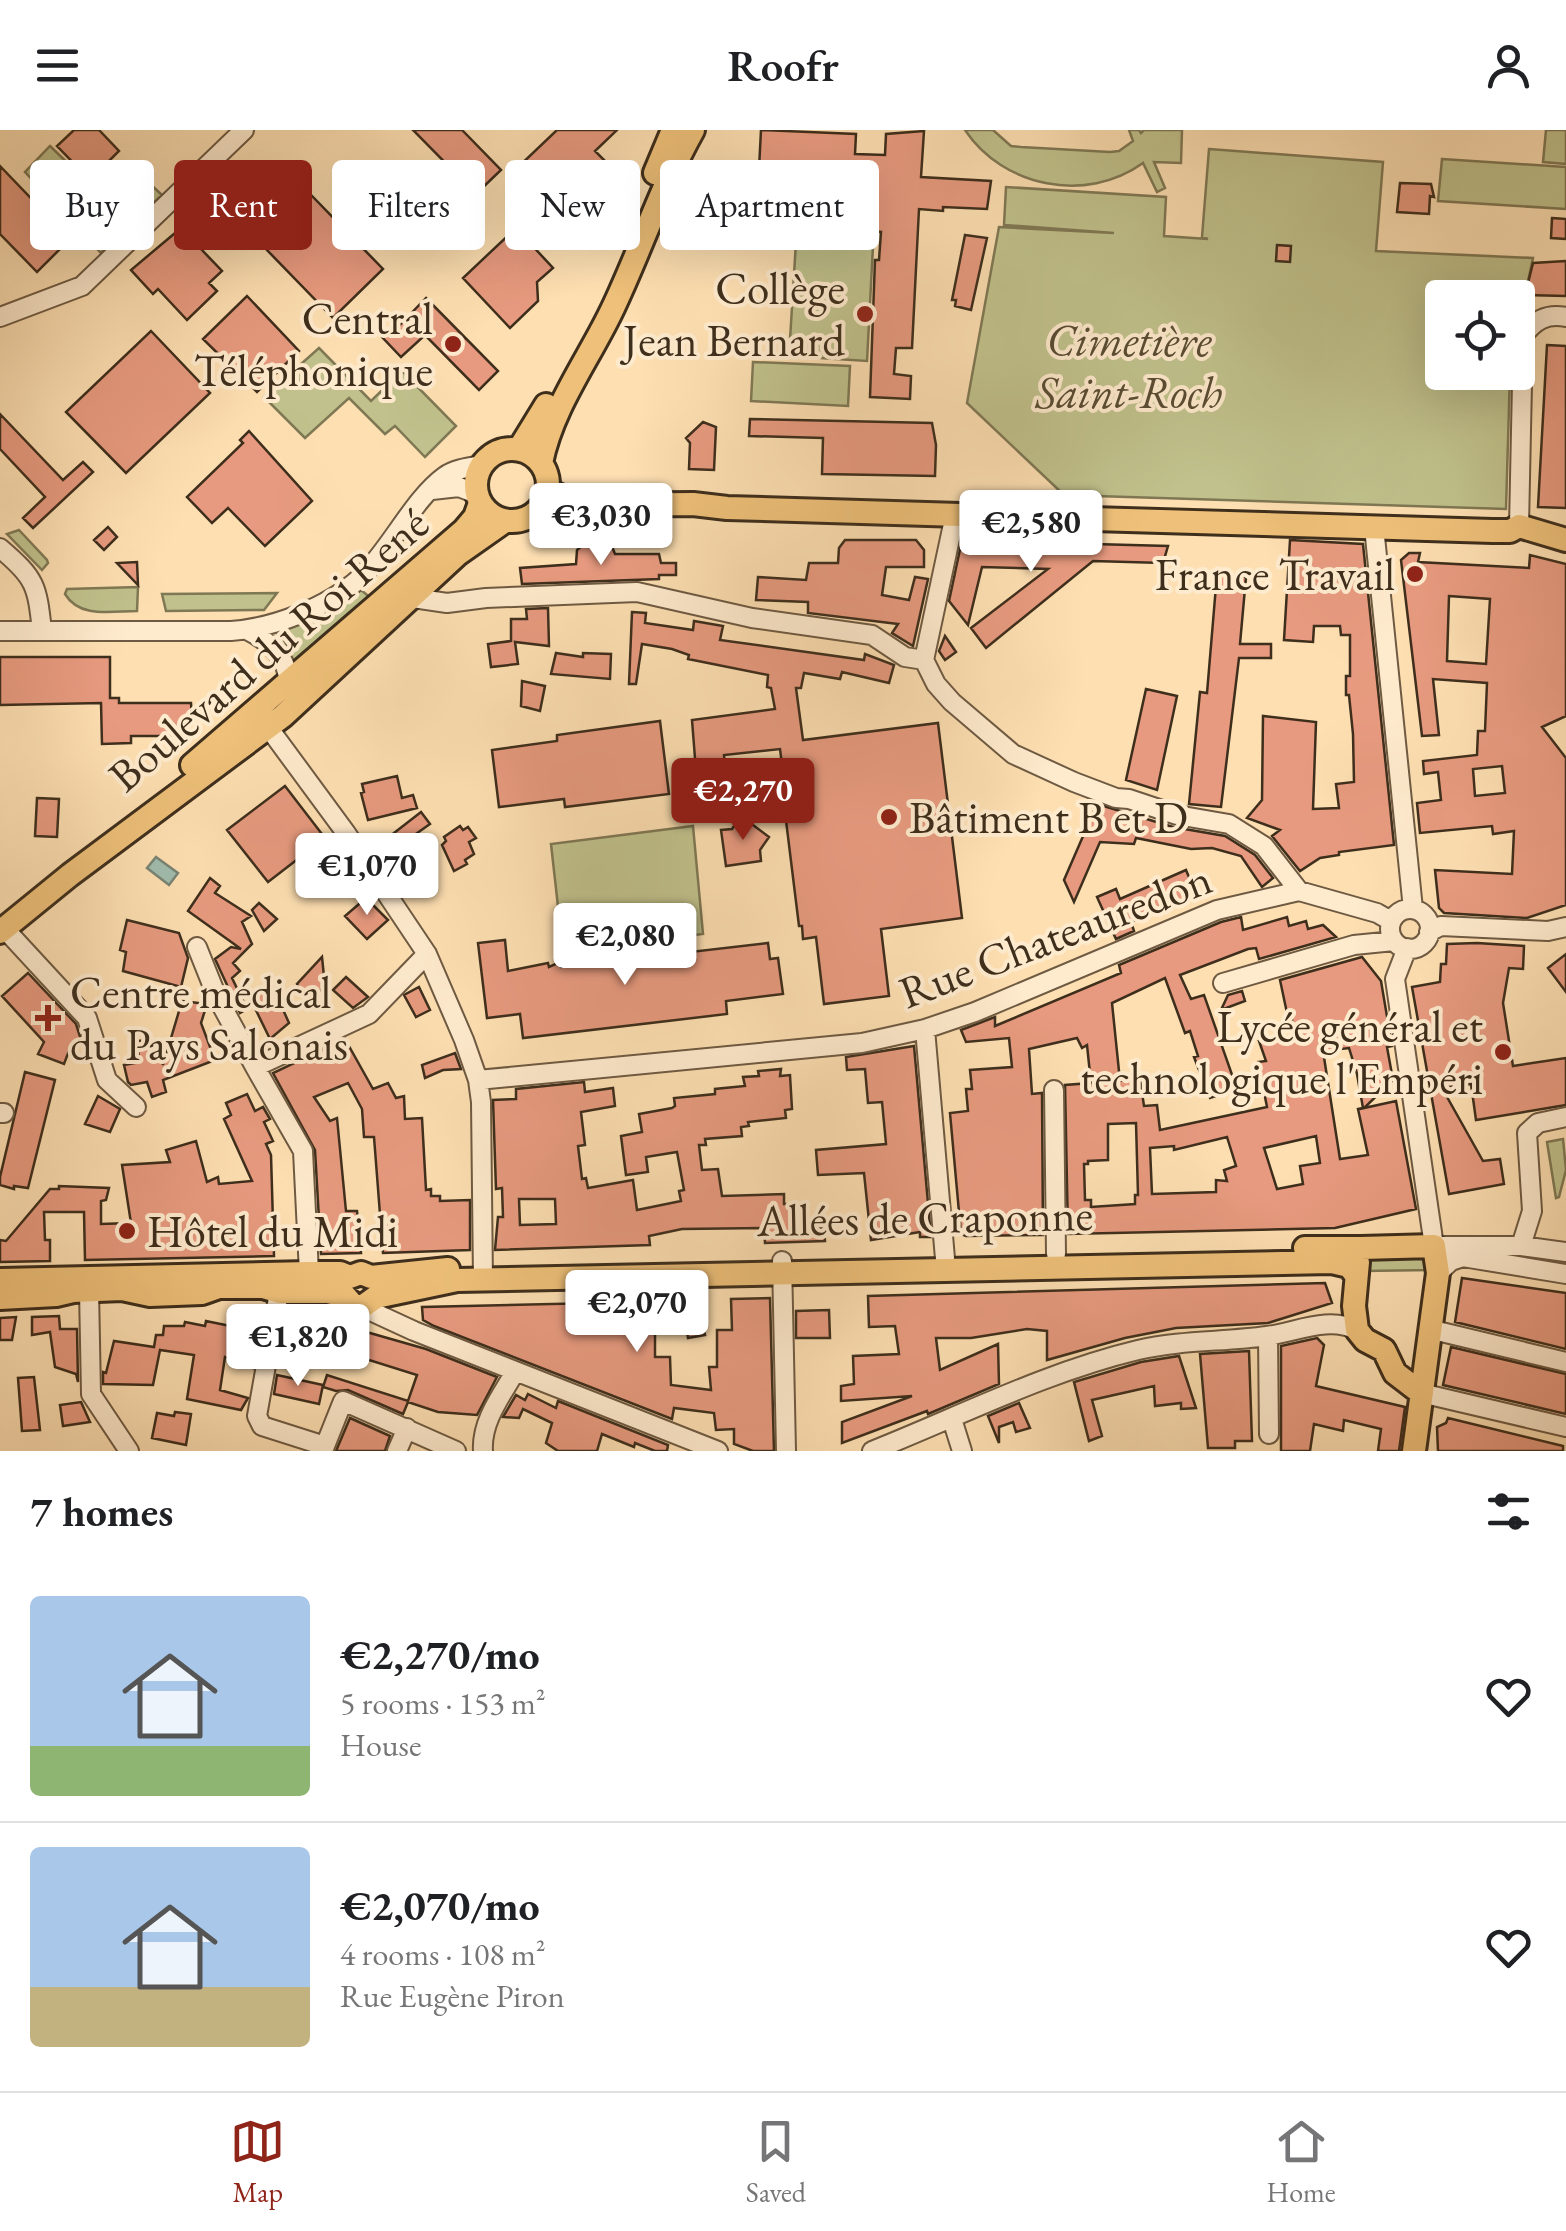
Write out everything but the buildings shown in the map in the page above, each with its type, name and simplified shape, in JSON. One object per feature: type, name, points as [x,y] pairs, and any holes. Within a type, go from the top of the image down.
[{"type":"main road","points":[[519,449],[585,337],[673,130]]},
{"type":"main road","points":[[541,463],[519,449],[496,452],[477,474],[478,498],[495,518],[505,522],[524,520],[544,499],[548,480],[541,463],[547,434],[615,304],[672,168],[693,130]]},
{"type":"main road","name":"Boulevard du Roi René","points":[[102,851],[162,790],[289,685],[464,530],[475,517],[478,498]]},
{"type":"main road","points":[[544,499],[585,518],[694,519],[727,508],[1493,532],[1519,526],[1566,540]]},
{"type":"main road","name":"Boulevard du Roi René","points":[[2,930],[268,727],[321,684],[458,554],[505,522]]},
{"type":"main road","points":[[1414,1451],[1438,1273],[1434,1246],[1361,1248],[1354,1306],[1358,1330],[1366,1340],[1384,1350],[1410,1349],[1419,1344],[1429,1329]]},
{"type":"main road","name":"Allées de Craponne","points":[[945,1264],[1056,1254],[1361,1248]]},
{"type":"main road","name":"Allées de Craponne","points":[[0,1280],[280,1283],[328,1292],[361,1291],[408,1270],[483,1274],[945,1264],[1332,1262],[1349,1266],[1355,1274]]},
{"type":"main road","name":"Allées de Craponne","points":[[0,1298],[122,1289],[150,1295],[202,1293],[220,1287],[263,1287],[309,1273],[340,1273],[361,1291]]},
{"type":"main road","points":[[1384,1350],[1395,1372],[1421,1393]]},
{"type":"street","points":[[0,316],[82,286],[244,130]]},
{"type":"street","points":[[1519,526],[1523,336],[1533,323],[1545,317],[1566,317]]},
{"type":"street","points":[[0,631],[247,630],[309,610],[358,580],[446,474],[482,465]]},
{"type":"street","points":[[432,490],[459,487],[478,498]]},
{"type":"street","points":[[954,515],[924,660],[936,684],[952,702],[1013,754],[1116,798],[1229,824],[1264,846],[1298,891],[1386,916],[1397,937]]},
{"type":"street","points":[[1374,527],[1413,909]]},
{"type":"street","points":[[0,548],[20,564],[38,587],[42,631]]},
{"type":"street","points":[[413,598],[447,603],[637,592],[752,618],[872,635],[904,657],[924,660]]},
{"type":"street","points":[[247,630],[267,640],[280,654],[289,685]]},
{"type":"street","points":[[268,727],[428,954],[478,1080],[483,1274]]},
{"type":"street","name":"Rue Chateauredon","points":[[478,1080],[862,1043],[926,1029],[1217,910],[1298,891]]},
{"type":"street","points":[[1430,932],[1424,914],[1413,909],[1400,911],[1395,979],[1434,1246],[1520,1246],[1566,1252]]},
{"type":"street","points":[[1223,982],[1354,945],[1397,937],[1419,946],[1441,926],[1548,931],[1566,928]]},
{"type":"street","points":[[2,930],[86,1018],[107,1080],[136,1107]]},
{"type":"street","points":[[197,947],[217,997],[304,1151],[309,1273]]},
{"type":"street","points":[[255,1067],[369,1014],[428,954]]},
{"type":"street","points":[[926,1029],[945,1264]]},
{"type":"street","points":[[1054,1090],[1056,1254]]},
{"type":"street","points":[[1520,1246],[1532,1211],[1528,1133],[1538,1123],[1561,1122]]},
{"type":"street","points":[[1438,1273],[1451,1261],[1464,1257],[1566,1274]]},
{"type":"street","points":[[783,1267],[786,1451]]},
{"type":"street","points":[[280,1283],[257,1416],[262,1426],[324,1448],[343,1401],[457,1450]]},
{"type":"street","points":[[89,1290],[91,1394],[129,1451]]},
{"type":"street","points":[[361,1291],[390,1322],[718,1451]]},
{"type":"street","points":[[872,1451],[1086,1364],[1186,1342],[1268,1336],[1321,1324],[1358,1330]]},
{"type":"street","points":[[1429,1329],[1566,1362]]},
{"type":"street","points":[[1268,1336],[1269,1434]]},
{"type":"street","points":[[482,1451],[482,1437],[492,1412],[515,1372]]},
{"type":"street","points":[[1421,1393],[1566,1428]]},
{"type":"street","points":[[952,1420],[962,1451]]},
{"type":"street","points":[[397,1451],[407,1428]]},
{"type":"green space","points":[[965,130],[993,130],[1011,146],[1110,152],[1133,141],[1129,130],[1182,130],[1181,163],[1154,162],[1165,188],[1157,192],[1143,163],[1121,176],[1096,183],[1047,183],[1001,165]]},
{"type":"green space","points":[[1546,130],[1566,130],[1566,164],[1543,162]]},
{"type":"green space","points":[[50,146],[64,160],[37,160]]},
{"type":"green space","name":"Cimetière Saint-Roch","points":[[1209,149],[1383,162],[1376,251],[1533,258],[1528,280],[1425,280],[1425,390],[1510,390],[1506,509],[1064,495],[967,403],[999,227],[1114,233],[1004,225],[1006,187],[1166,197],[1164,236],[1208,239],[1202,237]]},
{"type":"green space","points":[[1442,159],[1566,167],[1566,209],[1438,201]]},
{"type":"green space","points":[[796,250],[873,250],[867,361],[789,356]]},
{"type":"green space","points":[[319,348],[371,401],[402,371],[456,426],[425,457],[395,426],[385,434],[349,398],[305,438],[264,397]]},
{"type":"green space","points":[[753,362],[850,366],[848,406],[751,401]]},
{"type":"green space","points":[[19,530],[47,560],[42,570],[7,534]]},
{"type":"green space","points":[[138,587],[137,611],[88,610],[71,602],[65,594],[67,589]]},
{"type":"green space","points":[[361,590],[372,599],[294,668],[285,642],[276,632],[322,616]]},
{"type":"green space","points":[[277,593],[264,610],[166,611],[162,594]]},
{"type":"green space","points":[[693,826],[703,934],[563,951],[551,844]]},
{"type":"green space","points":[[1563,1139],[1566,1170],[1556,1198],[1547,1142]]},
{"type":"green space","points":[[1423,1255],[1431,1270],[1364,1271],[1370,1258]]},
{"type":"shaded area","points":[[156,857],[178,873],[169,885],[147,868]]},
{"type":"place","name":"Collège Jean Bernard","points":[[865,314]]},
{"type":"place","name":"Central Téléphonique","points":[[453,344]]},
{"type":"place","name":"France Travail","points":[[1415,574]]},
{"type":"place","name":"Bâtiment B et D","points":[[889,817]]},
{"type":"place","name":"Centre médical du Pays Salonais","points":[[48,1018]]},
{"type":"place","name":"Lycée général et technologique l'Empéri","points":[[1503,1052]]},
{"type":"place","name":"Hôtel du Midi","points":[[127,1231]]}]
